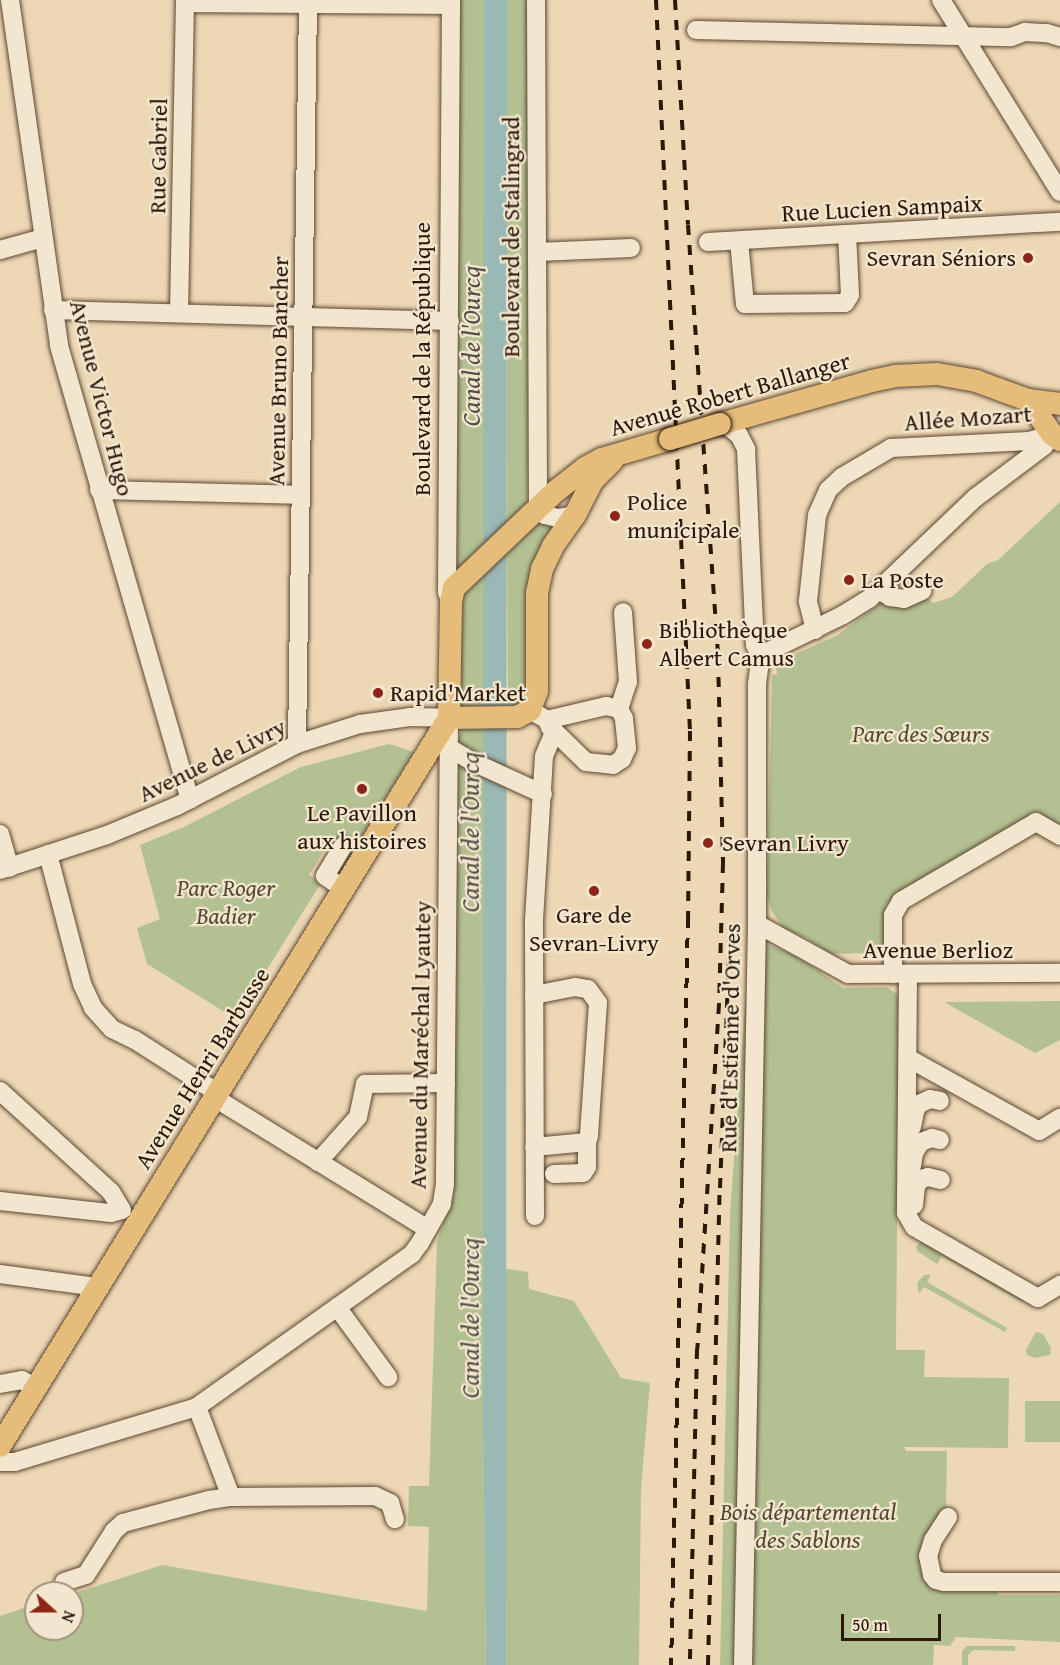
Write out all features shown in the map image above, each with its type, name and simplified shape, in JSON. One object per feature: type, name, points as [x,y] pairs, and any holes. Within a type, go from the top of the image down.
[{"type":"main road","name":"Avenue Robert Ballanger","points":[[451,602],[454,588],[556,491],[585,468],[619,455],[872,381],[912,374],[964,378],[1028,400],[1060,404]]},
{"type":"main road","points":[[1028,400],[1057,434]]},
{"type":"main road","points":[[460,718],[542,724],[537,691],[537,593],[542,569],[593,480],[619,455]]},
{"type":"main road","name":"Boulevard de la République","points":[[451,602],[460,718]]},
{"type":"main road","name":"Avenue Henri Barbusse","points":[[0,1446],[98,1287],[131,1214],[217,1096],[345,890],[460,718]]},
{"type":"street","name":"Avenue Victor Hugo","points":[[10,0],[59,346],[190,799]]},
{"type":"street","name":"Boulevard de Stalingrad","points":[[536,0],[538,508]]},
{"type":"street","points":[[941,0],[1060,192]]},
{"type":"street","points":[[185,1],[451,3]]},
{"type":"street","name":"Rue Gabriel","points":[[179,313],[185,1]]},
{"type":"street","name":"Avenue Bruno Bancher","points":[[297,744],[308,2]]},
{"type":"street","name":"Boulevard de la République","points":[[451,3],[447,592],[451,602]]},
{"type":"street","points":[[696,30],[1011,37],[1026,32],[1047,33],[1060,37]]},
{"type":"street","name":"Rue Lucien Sampaix","points":[[708,242],[1060,222]]},
{"type":"street","points":[[740,241],[745,304],[749,306],[845,303],[849,301],[850,295],[847,234]]},
{"type":"street","points":[[0,250],[43,238]]},
{"type":"street","points":[[538,252],[631,248]]},
{"type":"street","points":[[53,310],[303,319],[450,321]]},
{"type":"street","name":"Rue d'Estienne d'Orves","points":[[722,423],[739,435],[746,449],[755,645],[761,654],[757,685],[756,924],[743,1665]]},
{"type":"street","points":[[761,654],[843,615],[879,590],[975,498],[1057,434]]},
{"type":"street","name":"Allée Mozart","points":[[814,630],[808,601],[817,515],[823,499],[834,484],[876,455],[891,448],[1029,441],[1057,434]]},
{"type":"street","points":[[1008,441],[1015,448],[1020,465]]},
{"type":"street","points":[[538,508],[544,514],[569,521],[569,501],[539,475]]},
{"type":"street","points":[[99,490],[300,495]]},
{"type":"street","points":[[879,590],[898,599],[911,598],[922,591]]},
{"type":"street","points":[[618,709],[628,682],[623,612]]},
{"type":"street","points":[[606,706],[618,709],[624,718],[627,748],[622,759],[613,765],[586,762],[542,724],[606,706]]},
{"type":"street","name":"Avenue de Livry","points":[[5,869],[107,835],[190,799],[297,744],[360,724],[410,717],[460,718]]},
{"type":"street","name":"Avenue du Maréchal Lyautey","points":[[0,1462],[15,1462],[197,1407],[412,1254],[428,1230],[442,1204],[445,1184],[448,747],[460,718]]},
{"type":"street","points":[[535,1216],[534,920],[543,788],[542,724]]},
{"type":"street","points":[[448,747],[473,762],[543,788]]},
{"type":"street","points":[[1060,836],[1036,822],[901,901],[893,915],[908,1058],[906,1213],[914,1227],[1038,1298],[1060,1285]]},
{"type":"street","points":[[0,834],[5,869]]},
{"type":"street","points":[[343,846],[325,876],[345,890]]},
{"type":"street","points":[[48,854],[82,984],[93,1008],[112,1029],[135,1040],[318,1162],[428,1230]]},
{"type":"street","name":"Avenue Berlioz","points":[[756,924],[848,974],[1060,973]]},
{"type":"street","points":[[534,995],[575,987],[588,989],[597,1003],[587,1167],[583,1173],[554,1174]]},
{"type":"street","points":[[908,1058],[1039,1131],[1060,1118]]},
{"type":"street","points":[[318,1162],[357,1117],[365,1084],[446,1083]]},
{"type":"street","points":[[0,1091],[111,1192],[131,1214]]},
{"type":"street","points":[[907,1139],[919,1104],[930,1099],[940,1101]]},
{"type":"street","points":[[906,1178],[914,1153],[921,1142],[932,1138],[940,1140]]},
{"type":"street","points":[[534,1147],[587,1142]]},
{"type":"street","points":[[914,1227],[916,1186],[921,1179],[928,1177],[941,1180]]},
{"type":"street","points":[[0,1201],[131,1214]]},
{"type":"street","points":[[0,1274],[98,1287]]},
{"type":"street","points":[[337,1307],[388,1377]]},
{"type":"street","points":[[0,1384],[21,1380],[36,1388]]},
{"type":"street","points":[[197,1407],[231,1497]]},
{"type":"street","points":[[67,1581],[86,1575],[114,1531],[123,1523],[231,1497],[375,1496],[390,1503],[395,1519]]},
{"type":"street","points":[[948,1517],[933,1540],[928,1556],[932,1575],[936,1580],[944,1582],[1060,1582]]},
{"type":"green space","points":[[457,0],[484,0],[484,547],[456,569]]},
{"type":"green space","points":[[507,0],[527,0],[529,414],[527,508],[507,526]]},
{"type":"green space","name":"Parc des Sœurs","points":[[1060,502],[1060,825],[1040,814],[886,904],[887,947],[881,953],[829,954],[807,938],[784,929],[771,910],[767,896],[772,675],[777,674],[775,663],[838,635],[886,599],[926,596],[933,603],[952,597],[987,564],[998,560]]},
{"type":"green space","points":[[537,522],[551,525],[551,533],[525,692],[520,704],[508,709],[507,549]]},
{"type":"green space","points":[[484,570],[484,710],[465,709],[458,706],[460,592]]},
{"type":"green space","points":[[462,728],[484,728],[483,1428],[486,1665],[0,1665],[0,1616],[24,1608],[24,1641],[84,1641],[84,1590],[162,1565],[427,1611],[429,1527],[408,1526],[409,1486],[429,1486],[437,1242],[450,1202],[456,748]]},
{"type":"green space","name":"Parc Roger Badier","points":[[389,744],[414,752],[354,849],[333,836],[309,875],[321,883],[236,1019],[147,964],[137,928],[160,919],[140,845],[184,827],[301,767]]},
{"type":"green space","name":"Bois départemental des Sablons","points":[[750,938],[797,956],[843,988],[887,987],[899,996],[896,1350],[925,1350],[924,1377],[1009,1378],[1008,1448],[904,1447],[906,1451],[947,1451],[946,1512],[924,1577],[998,1586],[998,1595],[1060,1595],[1060,1642],[956,1637],[950,1646],[934,1645],[933,1665],[720,1665],[730,1214]]},
{"type":"green space","points":[[1060,1001],[1060,1040],[1035,1053],[944,1002]]},
{"type":"green space","points":[[922,1241],[1025,1298],[1022,1302],[942,1256],[937,1264],[917,1251],[916,1246]]},
{"type":"green space","points":[[506,1269],[528,1272],[529,1289],[574,1301],[621,1378],[650,1383],[641,1489],[639,1665],[506,1665]]},
{"type":"green space","points":[[924,1275],[931,1275],[927,1282],[1007,1328],[1005,1332],[924,1287],[919,1294],[917,1283]]},
{"type":"green space","points":[[1036,1332],[1043,1334],[1051,1348],[1050,1355],[1035,1358],[1027,1355],[1026,1350]]},
{"type":"green space","points":[[1025,1401],[1060,1401],[1060,1442],[1025,1442]]},
{"type":"green space","points":[[967,1646],[1015,1646],[1015,1651],[973,1650],[968,1655],[968,1665],[962,1665],[962,1651]]},
{"type":"water","name":"Canal de l'Ourcq","points":[[484,0],[507,0],[506,1665],[486,1665],[483,1428]]},
{"type":"railway","points":[[656,0],[690,731],[688,918],[671,1665]]},
{"type":"railway","points":[[675,0],[718,657],[723,863],[719,1004],[697,1349],[690,1665]]},
{"type":"railway","points":[[708,1665],[720,1188],[730,930]]},
{"type":"place","name":"Sevran Séniors","points":[[1028,258]]},
{"type":"place","name":"Police municipale","points":[[615,516]]},
{"type":"place","name":"La Poste","points":[[849,580]]},
{"type":"place","name":"Bibliothèque Albert Camus","points":[[647,644]]},
{"type":"place","name":"Rapid'Market","points":[[378,693]]},
{"type":"place","name":"Le Pavillon aux histoires","points":[[362,789]]},
{"type":"place","name":"Sevran Livry","points":[[708,843]]},
{"type":"place","name":"Gare de Sevran-Livry","points":[[594,891]]}]
